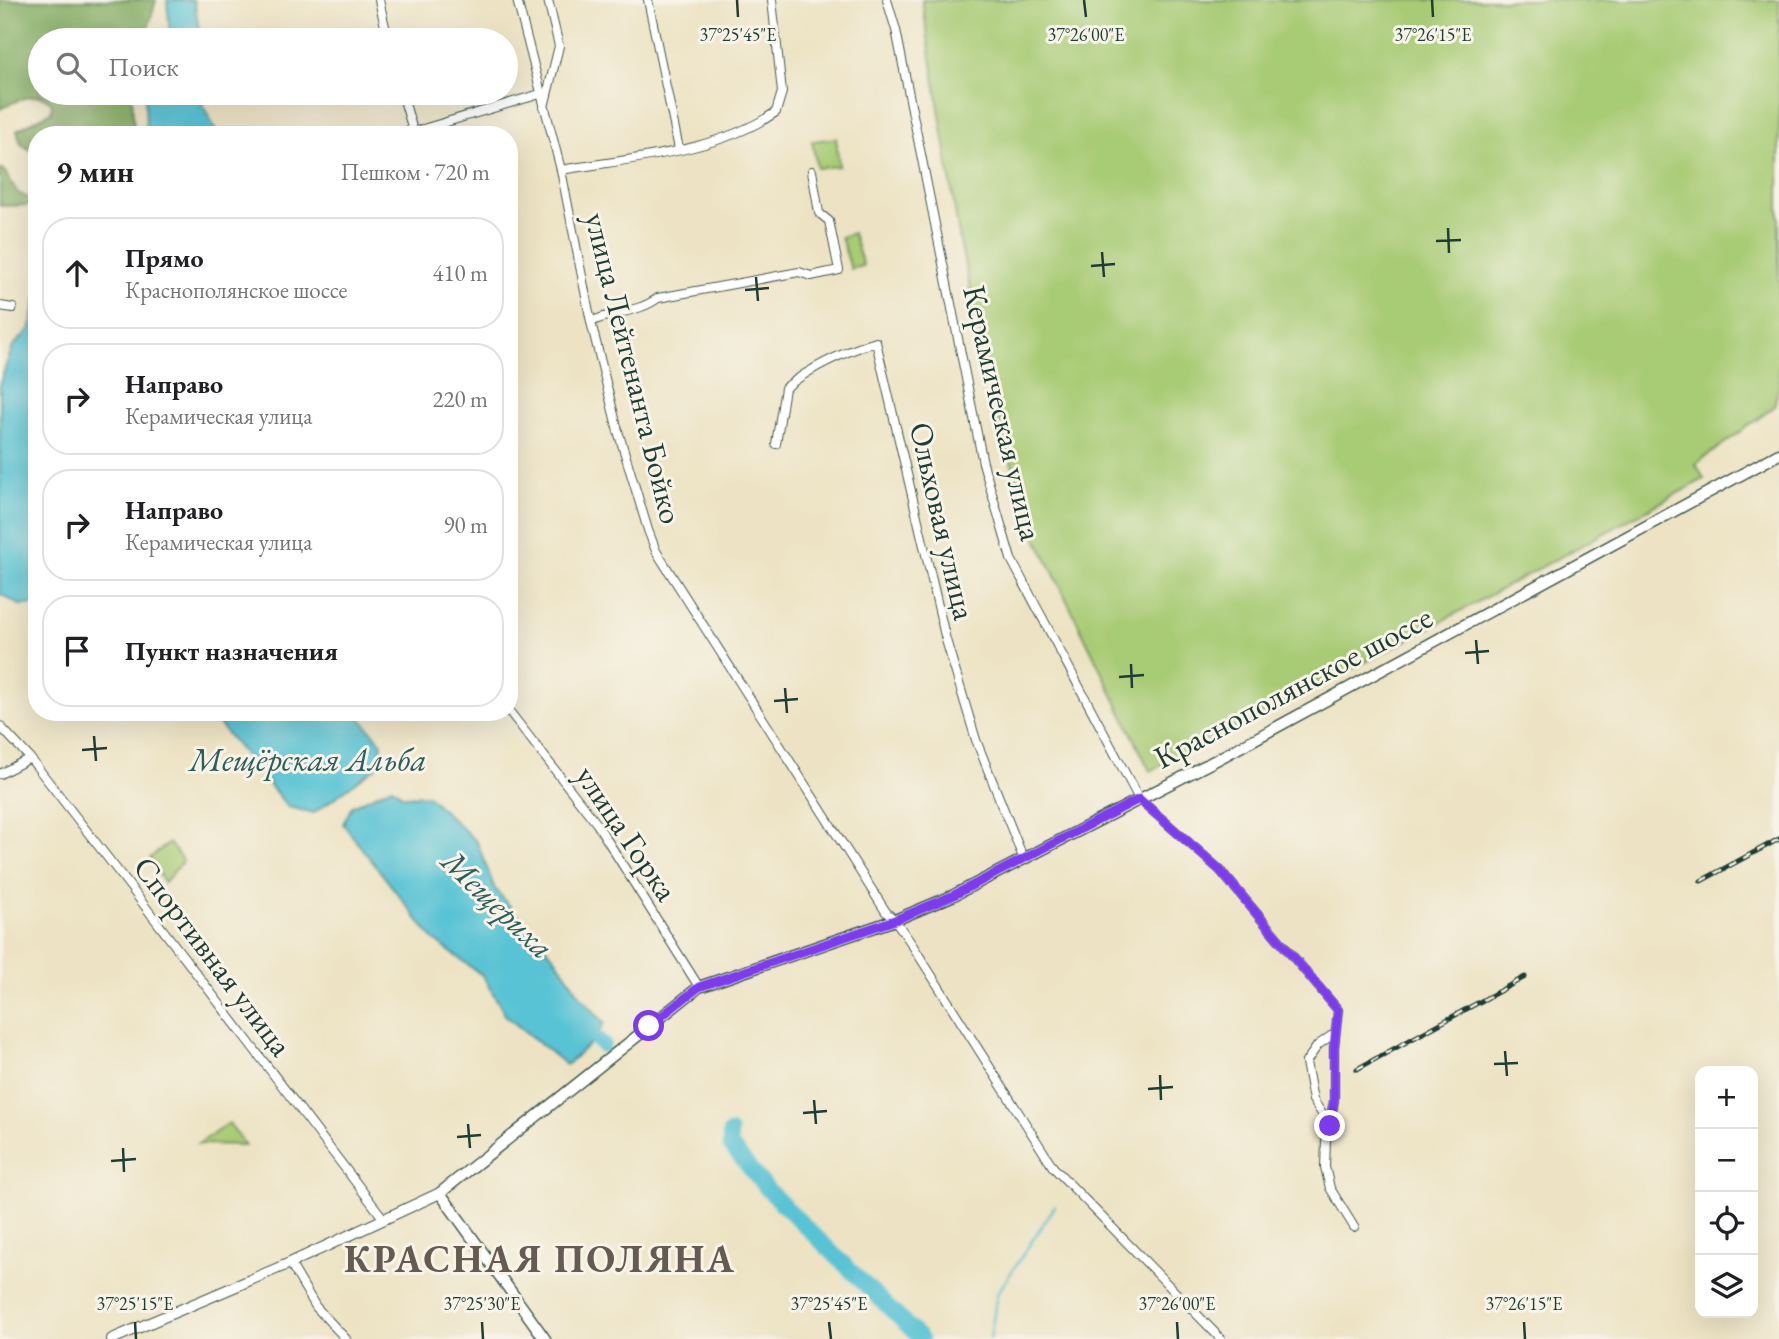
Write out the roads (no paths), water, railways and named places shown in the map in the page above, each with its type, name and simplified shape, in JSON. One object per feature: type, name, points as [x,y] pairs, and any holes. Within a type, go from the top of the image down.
[{"type":"main road","name":"Краснополянское шоссе","points":[[440,1193],[699,987],[895,920],[952,896],[1139,799],[1779,454]]},
{"type":"main road","points":[[440,1193],[545,1339]]},
{"type":"street","points":[[379,0],[385,28]]},
{"type":"street","name":"улица Лейтенанта Бойко","points":[[517,0],[561,170],[591,322],[618,431],[656,551],[886,912],[895,920],[1053,1167],[1221,1339]]},
{"type":"street","points":[[544,107],[559,46],[548,0]]},
{"type":"street","points":[[648,0],[679,149]]},
{"type":"street","name":"Керамическая улица","points":[[887,0],[896,30],[983,463],[1011,559],[1139,799],[1220,870],[1335,1004],[1340,1015],[1335,1033],[1334,1101],[1325,1150],[1328,1182],[1354,1227]]},
{"type":"street","points":[[561,170],[679,149],[761,122],[776,112],[782,92],[776,1]]},
{"type":"street","points":[[518,101],[540,94]]},
{"type":"street","points":[[405,105],[411,126]]},
{"type":"street","points":[[436,126],[504,105]]},
{"type":"street","points":[[591,322],[604,316],[645,308],[658,298],[799,272],[811,276],[839,270],[828,221],[819,213],[812,171]]},
{"type":"street","points":[[0,306],[13,308]]},
{"type":"street","name":"Ольховая улица","points":[[776,444],[785,388],[816,367],[876,342],[946,639],[976,740],[1024,860]]},
{"type":"street","name":"улица Горка","points":[[517,721],[597,824],[699,987]]},
{"type":"street","name":"Спортивная улица","points":[[0,726],[30,758],[383,1218]]},
{"type":"street","points":[[0,774],[30,758]]},
{"type":"street","points":[[1330,1126],[1313,1100],[1306,1062],[1318,1045],[1335,1033]]},
{"type":"street","points":[[112,1339],[290,1263],[440,1193]]},
{"type":"street","points":[[290,1263],[316,1307],[346,1339]]},
{"type":"water","points":[[167,0],[194,0],[199,28],[169,28]]},
{"type":"water","points":[[145,105],[203,105],[214,126],[146,126]]},
{"type":"water","points":[[28,331],[28,605],[20,605],[0,594],[0,383],[13,346]]},
{"type":"water","name":"Мещёрская Альба","points":[[216,721],[363,721],[382,743],[379,765],[314,813],[288,807]]},
{"type":"water","points":[[392,787],[403,796],[427,795],[477,842],[495,889],[556,959],[582,998],[604,1023],[595,1039],[566,1065],[506,1016],[483,976],[433,939],[343,824],[352,806]]},
{"type":"waterway","name":"Мещериха","points":[[582,1025],[603,1045]]},
{"type":"waterway","name":"Мещериха","points":[[730,1133],[730,1145],[769,1191],[921,1339]]},
{"type":"waterway","points":[[990,1339],[997,1294],[1055,1206]]},
{"type":"railway","points":[[1701,881],[1779,839]]},
{"type":"railway","points":[[1357,1069],[1525,977]]},
{"type":"district","name":"КРАСНАЯ ПОЛЯНА","points":[[540,1258]]}]
